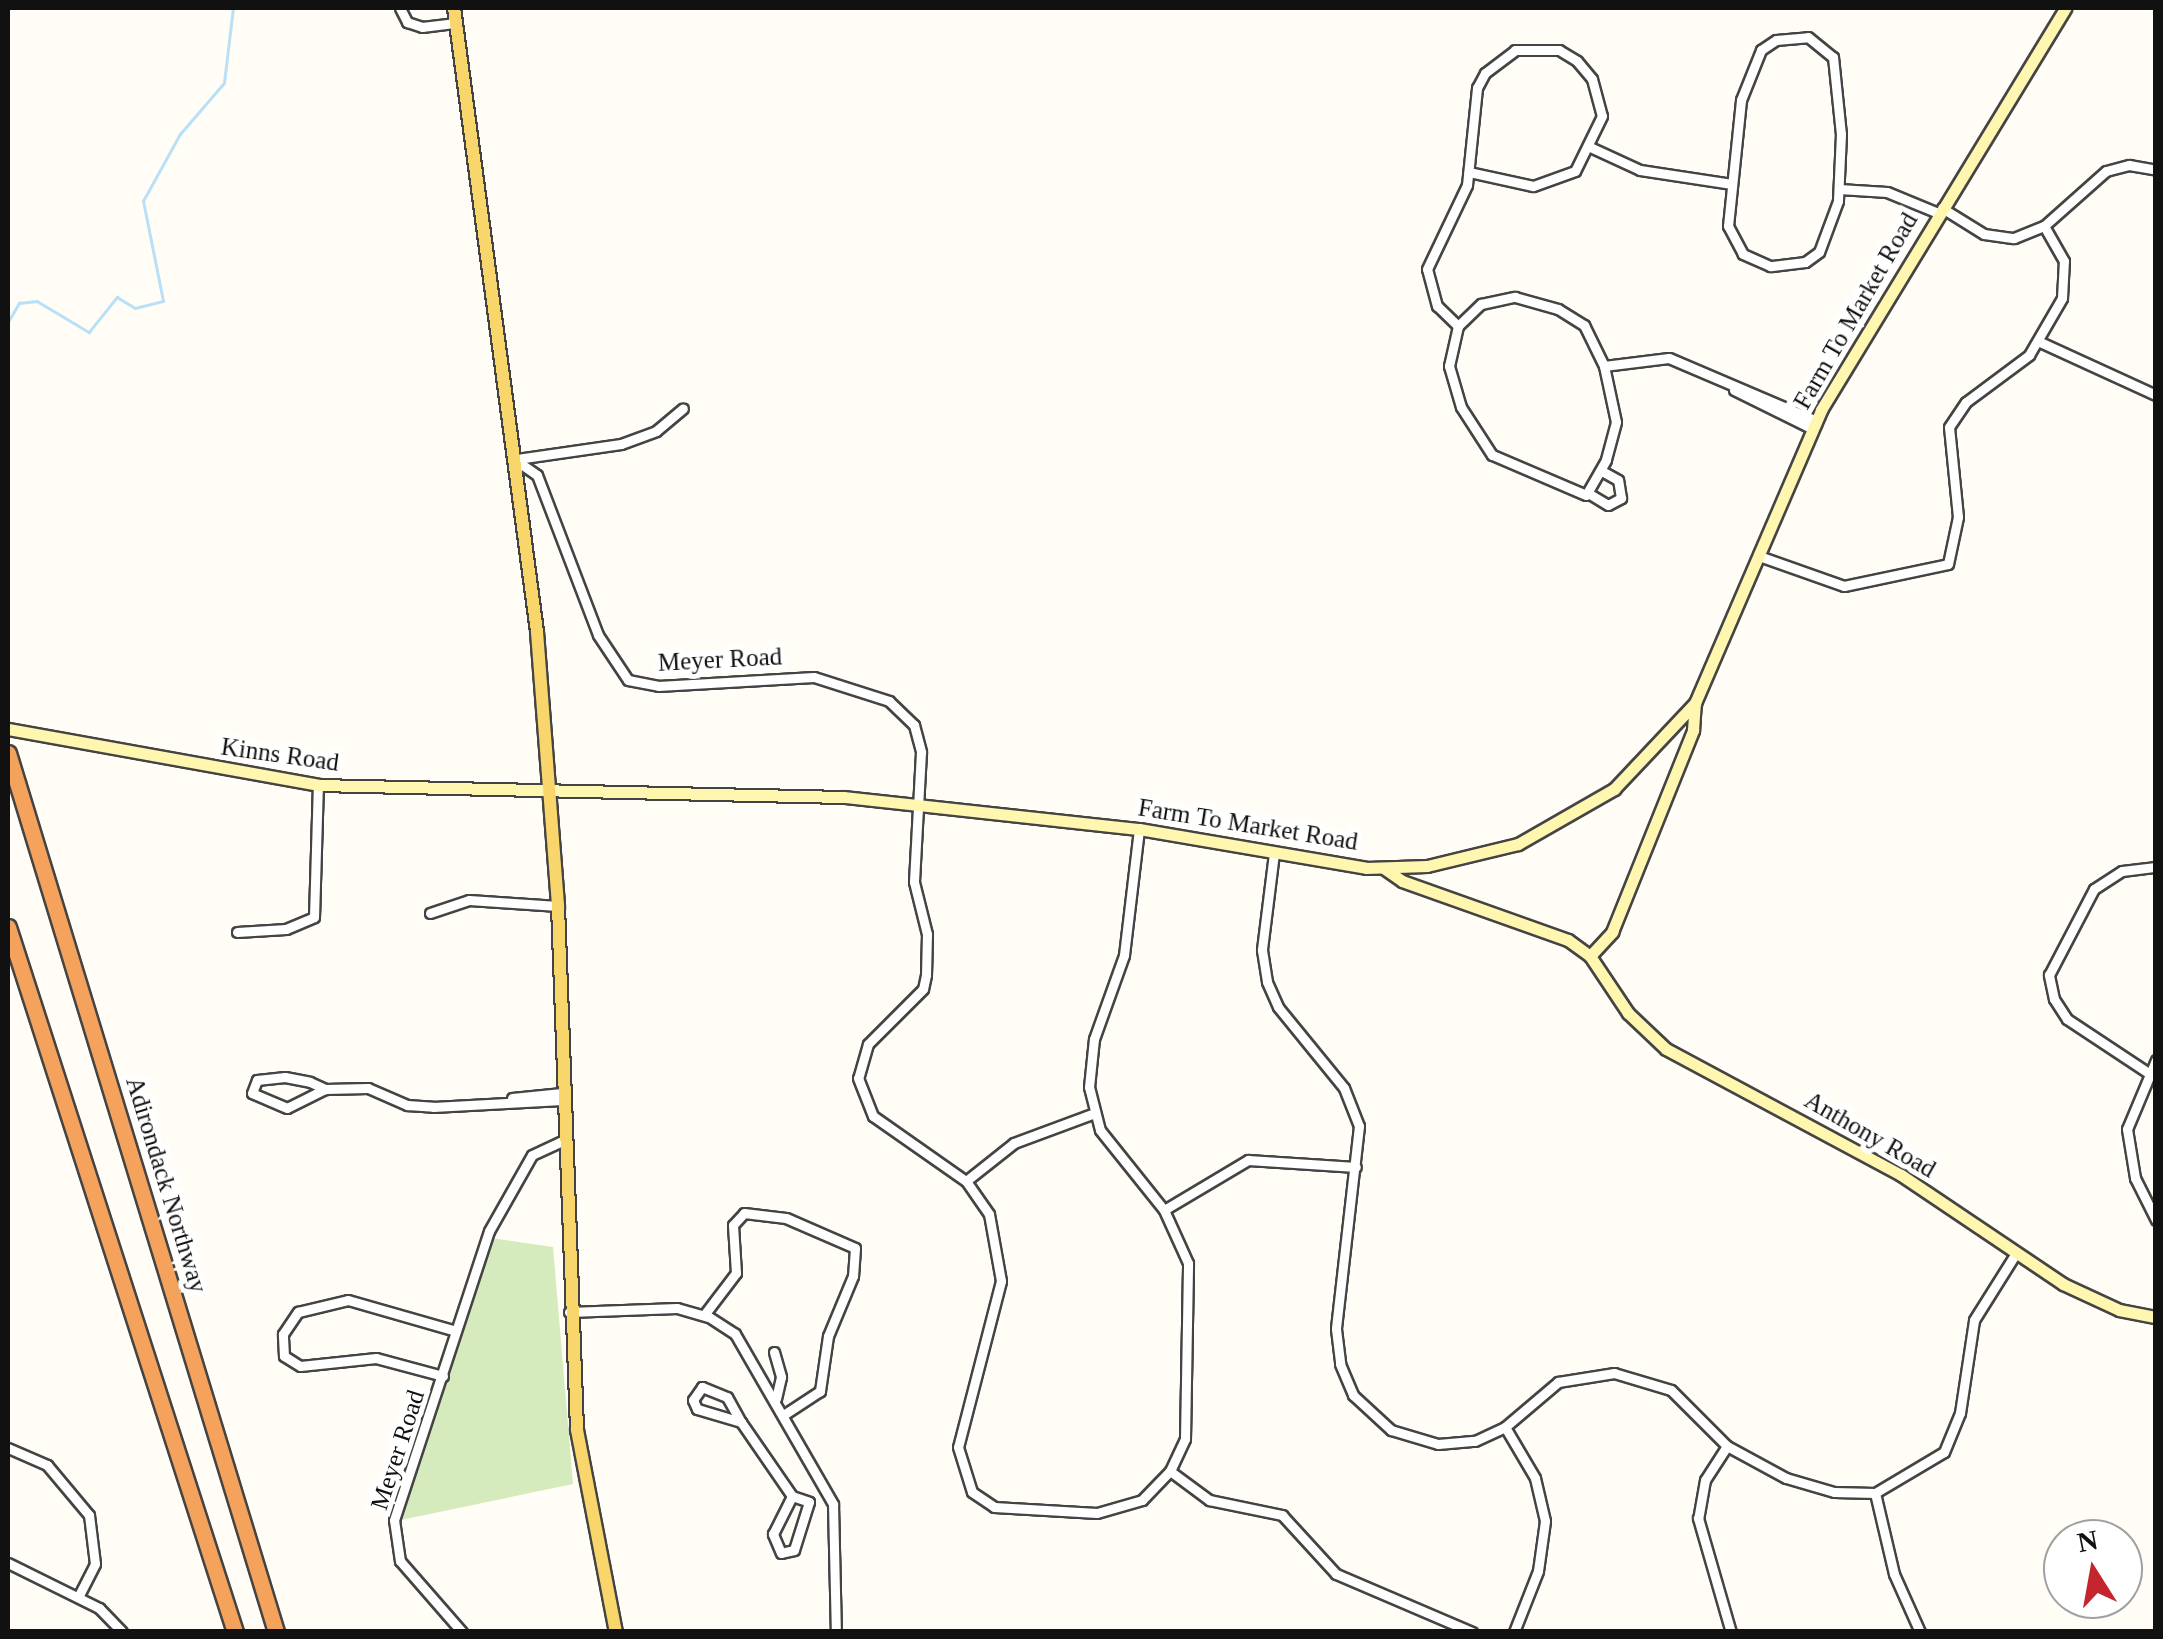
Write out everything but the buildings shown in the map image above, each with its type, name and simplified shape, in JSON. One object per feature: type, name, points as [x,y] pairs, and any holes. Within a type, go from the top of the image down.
[{"type":"highway","name":"Adirondack Northway","points":[[8,753],[276,1632]]},
{"type":"highway","points":[[8,927],[235,1632]]},
{"type":"main road","points":[[454,8],[514,459],[550,794],[558,906],[569,1312],[578,1430],[616,1632]]},
{"type":"street","points":[[400,8],[407,22],[422,27],[456,23]]},
{"type":"street","name":"Farm To Market Road","points":[[550,794],[765,793],[920,804],[1139,829],[1385,869],[1488,853],[1564,822],[1634,772],[1695,703],[1815,425],[1940,210],[2065,8]]},
{"type":"street","points":[[1808,37],[1833,57],[1838,190],[1828,240],[1805,262],[1770,266],[1734,242],[1732,184],[1741,100],[1757,59],[1776,40],[1808,37]]},
{"type":"street","points":[[1458,326],[1432,298],[1427,269],[1469,172],[1477,88],[1485,73],[1515,50],[1558,50],[1592,79],[1602,116],[1590,147],[1575,170],[1546,185],[1469,172]]},
{"type":"street","points":[[1590,147],[1640,170],[1732,184]]},
{"type":"street","points":[[1838,190],[1887,192],[1940,210],[1994,236],[2025,236],[2044,226],[2106,171],[2129,165],[2156,170]]},
{"type":"street","points":[[1759,556],[1844,586],[1947,566],[1958,517],[1949,428],[1966,402],[2040,342],[2058,312],[2066,277],[2044,226]]},
{"type":"street","points":[[1588,494],[1602,471],[1616,422],[1604,366],[1584,325],[1528,299],[1482,304],[1458,326],[1449,366],[1475,436],[1502,462],[1608,505],[1621,498],[1622,484],[1602,471]]},
{"type":"street","points":[[2040,342],[2156,395]]},
{"type":"street","points":[[1604,366],[1669,358],[1815,425]]},
{"type":"street","points":[[514,459],[621,444],[656,431],[683,408]]},
{"type":"street","name":"Meyer Road","points":[[514,459],[537,475],[598,635],[624,677],[658,686],[814,677],[862,688],[898,707],[914,725],[921,752],[920,804]]},
{"type":"street","points":[[1590,956],[1612,932],[1693,730],[1695,703]]},
{"type":"street","name":"Kinns Road","points":[[8,729],[318,785],[550,794]]},
{"type":"street","points":[[237,932],[286,928],[314,917],[318,785]]},
{"type":"street","points":[[920,804],[914,882],[927,934],[926,976],[923,988],[868,1044],[858,1078],[864,1103],[881,1124],[966,1180],[989,1214],[1001,1280],[958,1446],[972,1492],[1009,1510],[1097,1512],[1142,1500],[1170,1470],[1188,1423],[1192,1294],[1188,1263],[1164,1210],[1092,1114],[1088,1069],[1124,956],[1139,829]]},
{"type":"street","points":[[1274,853],[1262,950],[1266,982],[1278,1007],[1352,1100],[1359,1126],[1336,1329],[1340,1364],[1354,1395],[1376,1420],[1415,1440],[1458,1444],[1505,1428],[1558,1382],[1614,1373],[1671,1390],[1727,1446],[1805,1485],[1875,1493],[1944,1452],[1960,1413],[1974,1320],[2016,1253]]},
{"type":"street","points":[[2147,1072],[2067,1019],[2054,999],[2049,975],[2094,889],[2122,871],[2156,867]]},
{"type":"street","name":"Anthony Road","points":[[1385,869],[1402,881],[1568,940],[1590,956],[1628,1013],[1666,1049],[1901,1176],[2089,1298],[2156,1317]]},
{"type":"street","points":[[430,913],[474,900],[558,906]]},
{"type":"street","points":[[2156,1060],[2129,1114],[2127,1151],[2156,1220]]},
{"type":"street","points":[[324,1090],[287,1108],[256,1098],[250,1088],[260,1079],[285,1077],[324,1090],[368,1088],[407,1105],[436,1107],[562,1096]]},
{"type":"street","points":[[966,1180],[1014,1142],[1092,1114]]},
{"type":"street","name":"Meyer Road","points":[[462,1632],[405,1569],[393,1537],[488,1231],[532,1155],[562,1142]]},
{"type":"street","points":[[1164,1210],[1248,1160],[1356,1167]]},
{"type":"street","points":[[704,1315],[736,1272],[733,1225],[744,1214],[786,1218],[857,1250],[839,1319],[828,1336],[820,1391],[785,1414]]},
{"type":"street","name":"Meyer Road","points":[[443,1376],[376,1358],[300,1366],[284,1356],[283,1334],[298,1312],[348,1300],[456,1330]]},
{"type":"street","points":[[569,1312],[677,1308],[704,1315],[735,1334],[785,1414],[836,1514],[836,1632]]},
{"type":"street","points":[[774,1352],[781,1377],[776,1398]]},
{"type":"street","points":[[741,1422],[698,1408],[697,1390],[718,1390],[741,1422],[792,1496],[808,1502],[794,1550],[781,1553],[773,1534],[792,1496]]},
{"type":"street","points":[[1505,1428],[1536,1478],[1545,1521],[1542,1556],[1514,1632]]},
{"type":"street","points":[[1727,1446],[1705,1480],[1698,1518],[1731,1632]]},
{"type":"street","points":[[8,1448],[47,1465],[88,1515],[95,1564],[79,1596]]},
{"type":"street","points":[[1170,1470],[1209,1500],[1282,1516],[1336,1574],[1472,1632]]},
{"type":"street","points":[[1875,1493],[1894,1574],[1920,1632]]},
{"type":"street","points":[[8,1563],[79,1596],[122,1632]]},
{"type":"green space","points":[[490,1238],[553,1247],[573,1484],[401,1520]]},
{"type":"waterway","points":[[8,322],[19,303],[37,301],[89,332],[117,297],[135,308],[163,301],[143,201],[180,134],[224,83],[233,8]]}]
